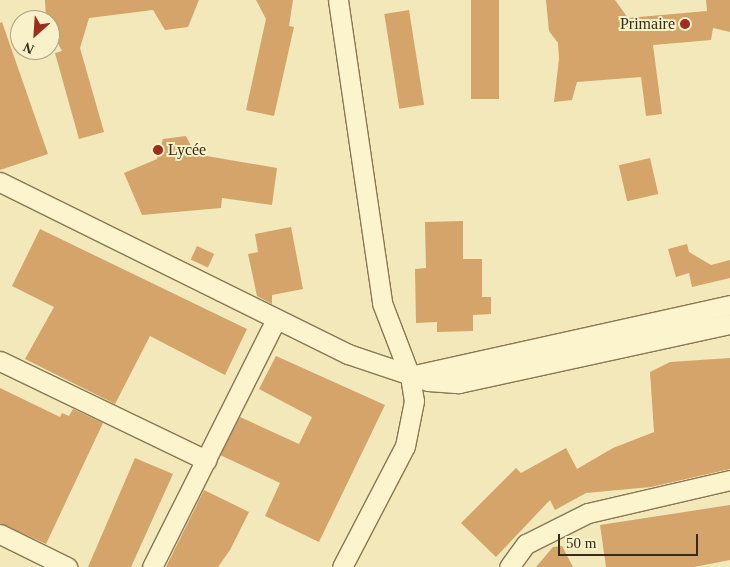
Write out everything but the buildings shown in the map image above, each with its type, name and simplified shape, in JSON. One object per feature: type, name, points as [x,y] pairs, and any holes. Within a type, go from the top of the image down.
[{"type":"street","points":[[338,0],[382,303],[410,376],[414,401],[410,432],[342,567]]},
{"type":"street","points":[[0,182],[348,354],[410,376],[459,383],[730,324]]},
{"type":"street","points":[[410,376],[438,367],[730,305]]},
{"type":"street","points":[[152,567],[276,319]]},
{"type":"street","points":[[0,361],[206,460]]},
{"type":"street","points":[[509,567],[526,544],[588,513],[730,480]]},
{"type":"street","points":[[0,534],[67,567]]},
{"type":"place","name":"Primaire","points":[[685,24]]},
{"type":"place","name":"Lycée","points":[[158,150]]}]
